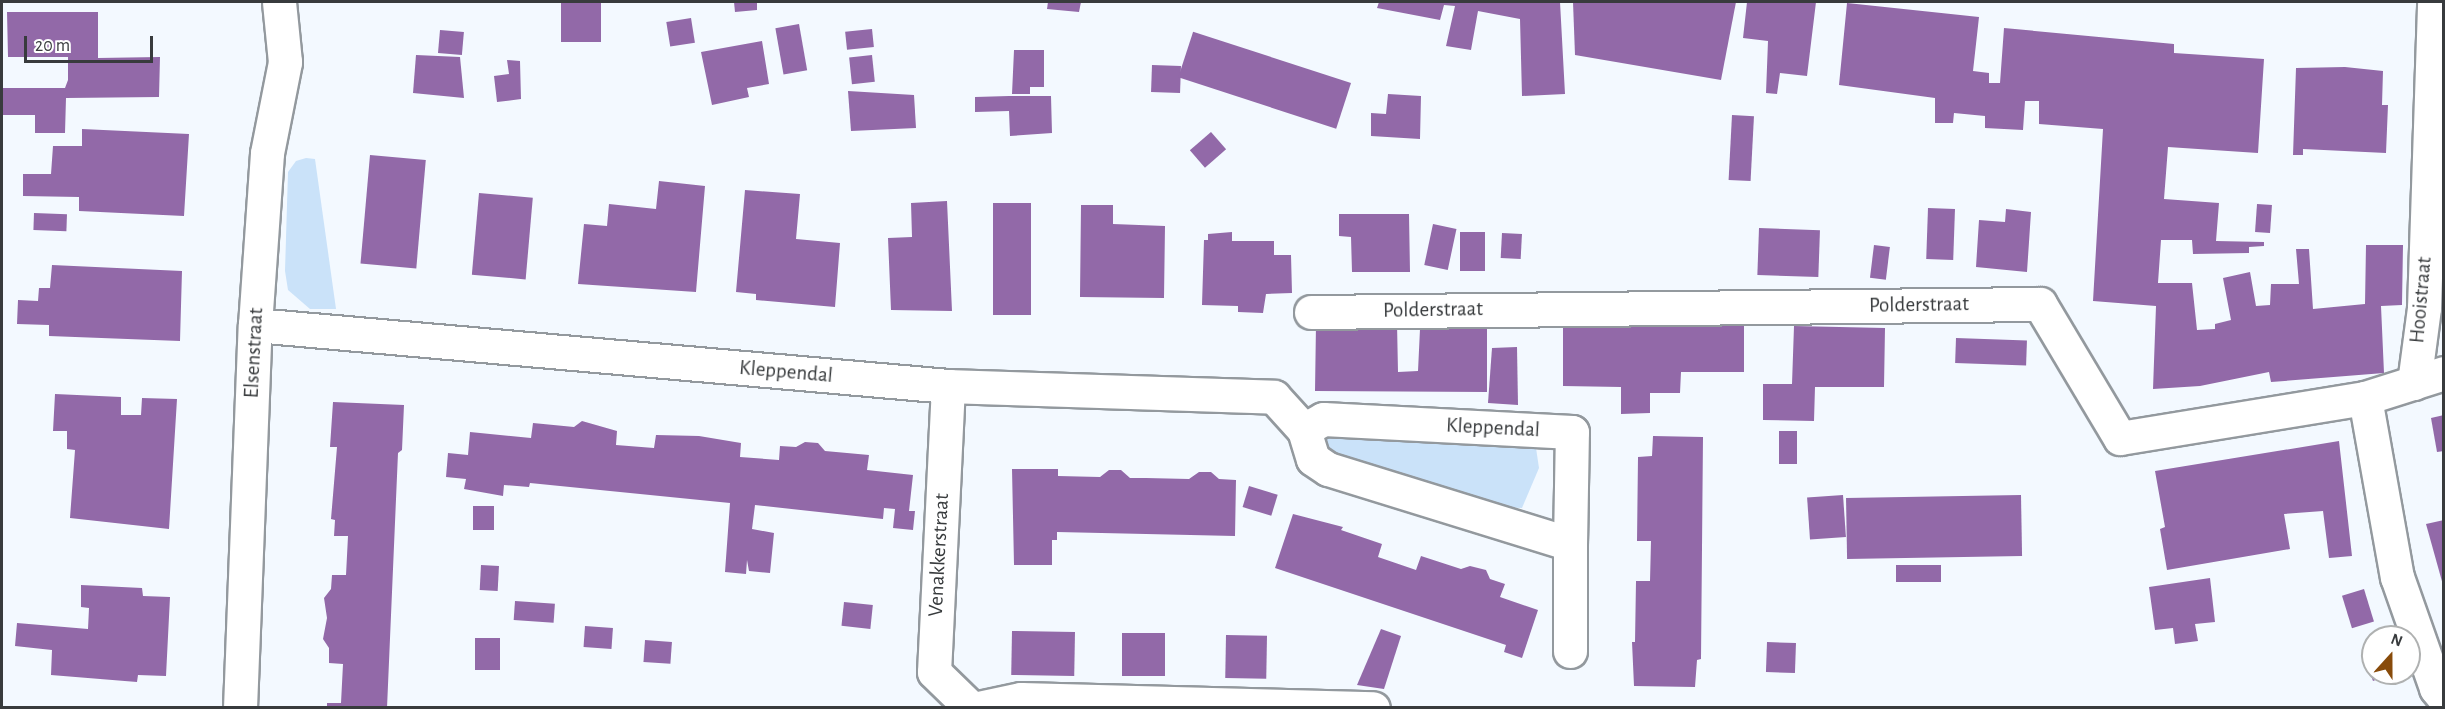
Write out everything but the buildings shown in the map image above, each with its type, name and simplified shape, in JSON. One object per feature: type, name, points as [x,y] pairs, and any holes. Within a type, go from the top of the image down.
[{"type":"street","name":"Elsenstraat","points":[[240,708],[255,325],[267,153],[285,62],[279,2]]},
{"type":"street","name":"Hooistraat","points":[[2429,378],[2424,308],[2434,2]]},
{"type":"street","name":"Polderstraat","points":[[1311,312],[2040,304],[2120,438],[2365,398],[2429,378]]},
{"type":"street","name":"Kleppendal","points":[[255,325],[948,386],[1274,397],[1304,430],[1313,459],[1328,469],[1570,544]]},
{"type":"street","name":"Venakkerstraat","points":[[948,386],[934,672],[971,708]]},
{"type":"street","points":[[2365,398],[2397,577],[2436,688],[2444,698]]},
{"type":"street","name":"Kleppendal","points":[[1304,430],[1323,419],[1572,432],[1570,651]]},
{"type":"street","points":[[980,708],[1021,699],[1373,708]]},
{"type":"shaded area","points":[[306,158],[315,159],[336,309],[310,309],[288,290],[285,271],[288,172],[296,161]]},
{"type":"shaded area","points":[[1344,433],[1522,440],[1536,448],[1539,468],[1522,508],[1497,507],[1327,451],[1325,439]]}]
